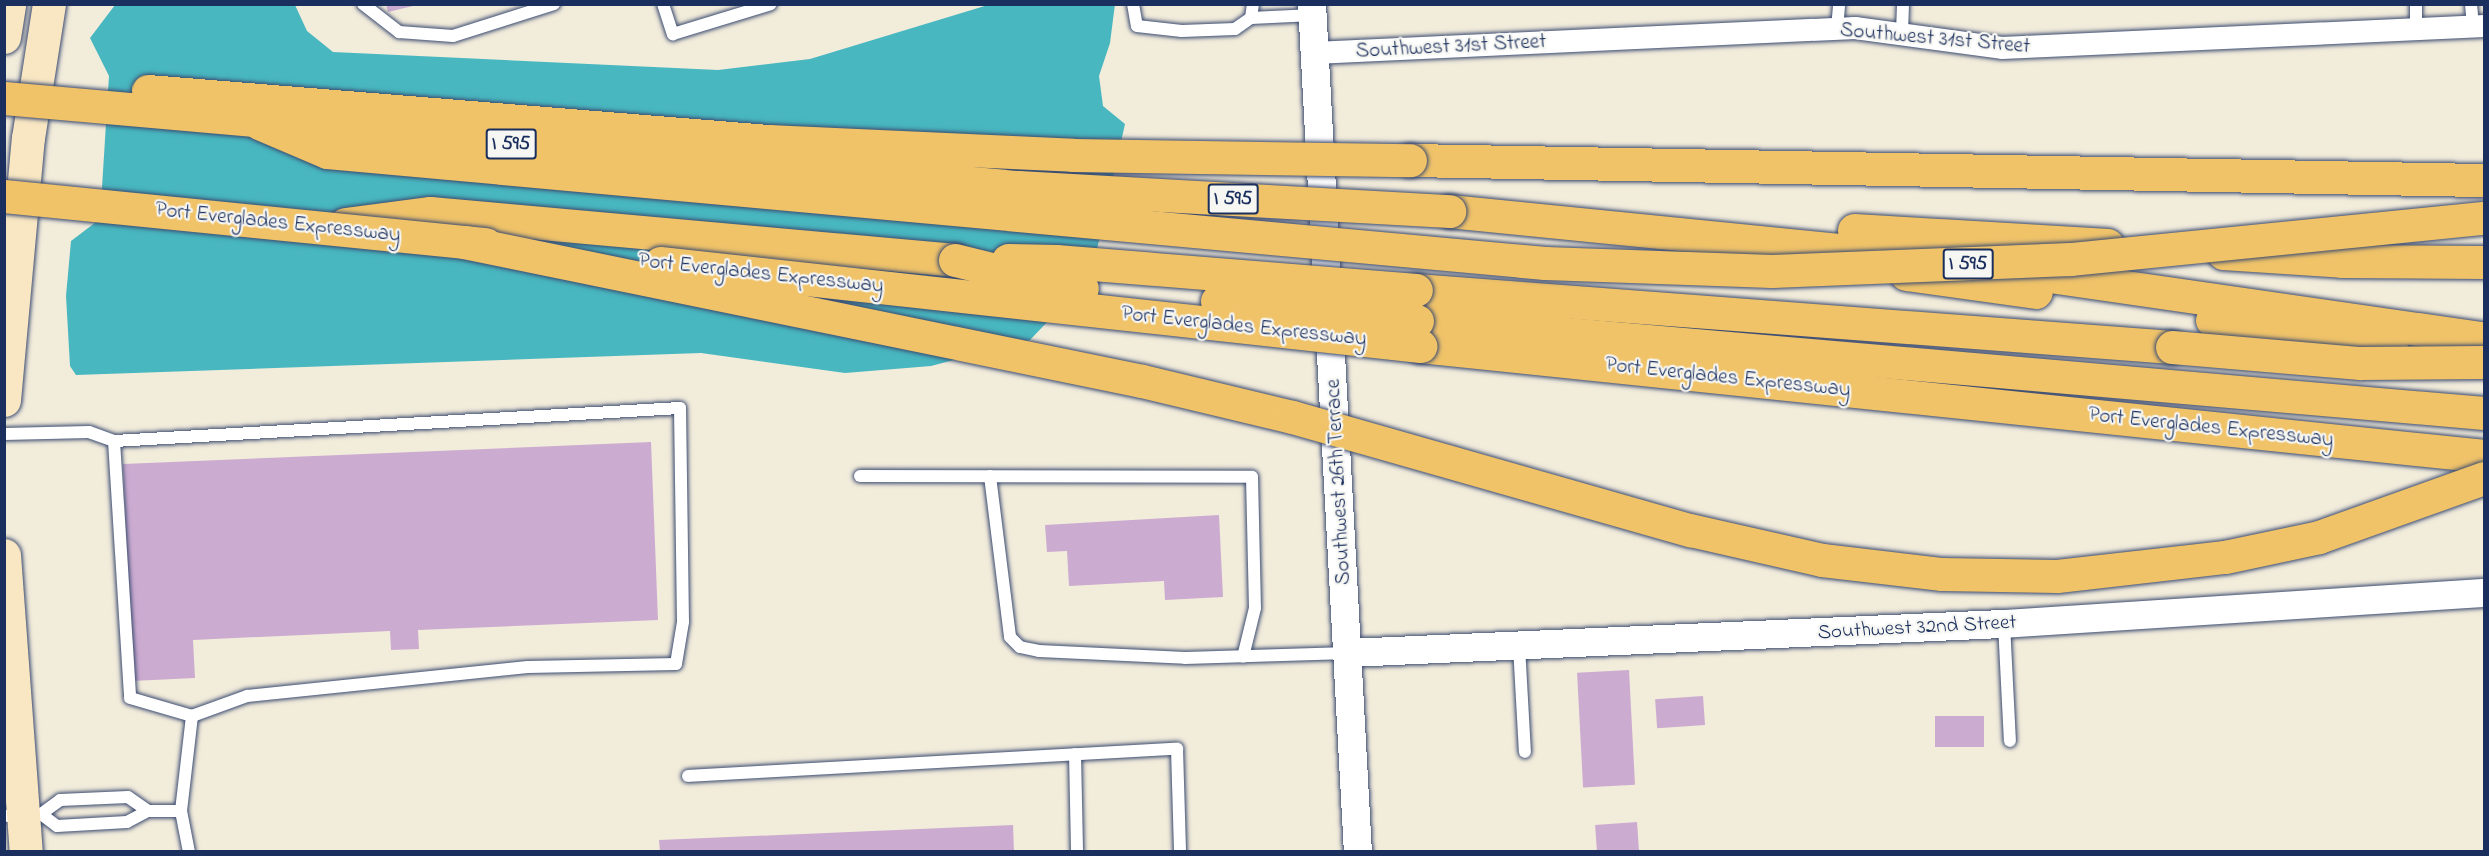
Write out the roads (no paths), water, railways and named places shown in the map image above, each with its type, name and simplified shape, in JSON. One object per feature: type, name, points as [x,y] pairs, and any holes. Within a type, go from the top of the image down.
[{"type":"highway","points":[[4,83],[234,95],[768,141],[1073,155],[2484,180]]},
{"type":"highway","name":"I 595","points":[[4,98],[259,123],[1018,187],[1449,211],[1633,226],[1934,260],[2484,339]]},
{"type":"highway","points":[[259,123],[327,152],[1545,262],[1772,272],[2070,259],[2484,218]]},
{"type":"highway","name":"Port Everglades Expressway","points":[[4,196],[464,242],[1418,319],[2407,448],[2484,456]]},
{"type":"highway","points":[[1449,211],[1607,213],[2342,261],[2484,262]]},
{"type":"highway","points":[[320,227],[430,213],[955,260],[1056,261],[1418,319],[2484,413]]},
{"type":"highway","points":[[1633,226],[1690,245],[2114,302],[2484,369]]},
{"type":"highway","points":[[464,242],[1142,381],[1292,417],[1690,530],[1822,560],[1941,574],[2057,576],[2226,557],[2319,537],[2484,478]]},
{"type":"highway","points":[[1418,319],[2172,347],[2360,363],[2484,362]]},
{"type":"highway","points":[[2407,448],[2484,467]]},
{"type":"main road","points":[[4,400],[28,138],[46,16]]},
{"type":"main road","points":[[4,555],[26,852]]},
{"type":"street","name":"Southwest 26th Terrace","points":[[1313,10],[1358,852]]},
{"type":"street","points":[[6,22],[46,16]]},
{"type":"street","name":"Southwest 31st Street","points":[[1314,53],[1837,29],[1902,33],[1974,46],[2012,48],[2416,30],[2476,19]]},
{"type":"street","name":"Southwest 32nd Street","points":[[1349,653],[2004,624],[2484,593]]},
{"type":"lane","points":[[363,4],[399,32],[453,36],[554,4]]},
{"type":"lane","points":[[663,4],[673,34],[771,4]]},
{"type":"lane","points":[[1133,4],[1134,22],[1145,29],[1235,29],[1251,18],[1313,10]]},
{"type":"lane","points":[[1251,18],[1253,4]]},
{"type":"lane","points":[[1837,29],[1839,4]]},
{"type":"lane","points":[[1902,33],[1903,4]]},
{"type":"lane","points":[[2416,4],[2416,30]]},
{"type":"lane","points":[[4,434],[89,432],[114,441],[681,408],[683,622],[676,664],[528,667],[247,696],[192,716],[130,698],[114,441]]},
{"type":"lane","points":[[860,476],[1252,477],[1255,609],[1243,657]]},
{"type":"lane","points":[[990,476],[1010,638],[1020,647],[1039,651],[1185,658],[1349,653]]},
{"type":"lane","points":[[2004,624],[2010,741]]},
{"type":"lane","points":[[1519,646],[1525,752]]},
{"type":"lane","points":[[189,852],[181,811],[192,716]]},
{"type":"lane","points":[[688,776],[1177,749],[1180,852]]},
{"type":"lane","points":[[1075,754],[1077,852]]},
{"type":"lane","points":[[23,815],[60,800],[128,797],[148,811]]},
{"type":"lane","points":[[23,815],[57,826],[127,822],[148,811],[181,811]]},
{"type":"water","points":[[1115,4],[1110,43],[1099,76],[1103,106],[1125,124],[1091,276],[1030,340],[931,366],[845,373],[701,353],[76,375],[70,366],[66,296],[71,241],[100,219],[109,76],[90,38],[115,5],[295,5],[307,31],[333,52],[718,70],[810,59],[988,5]]}]
